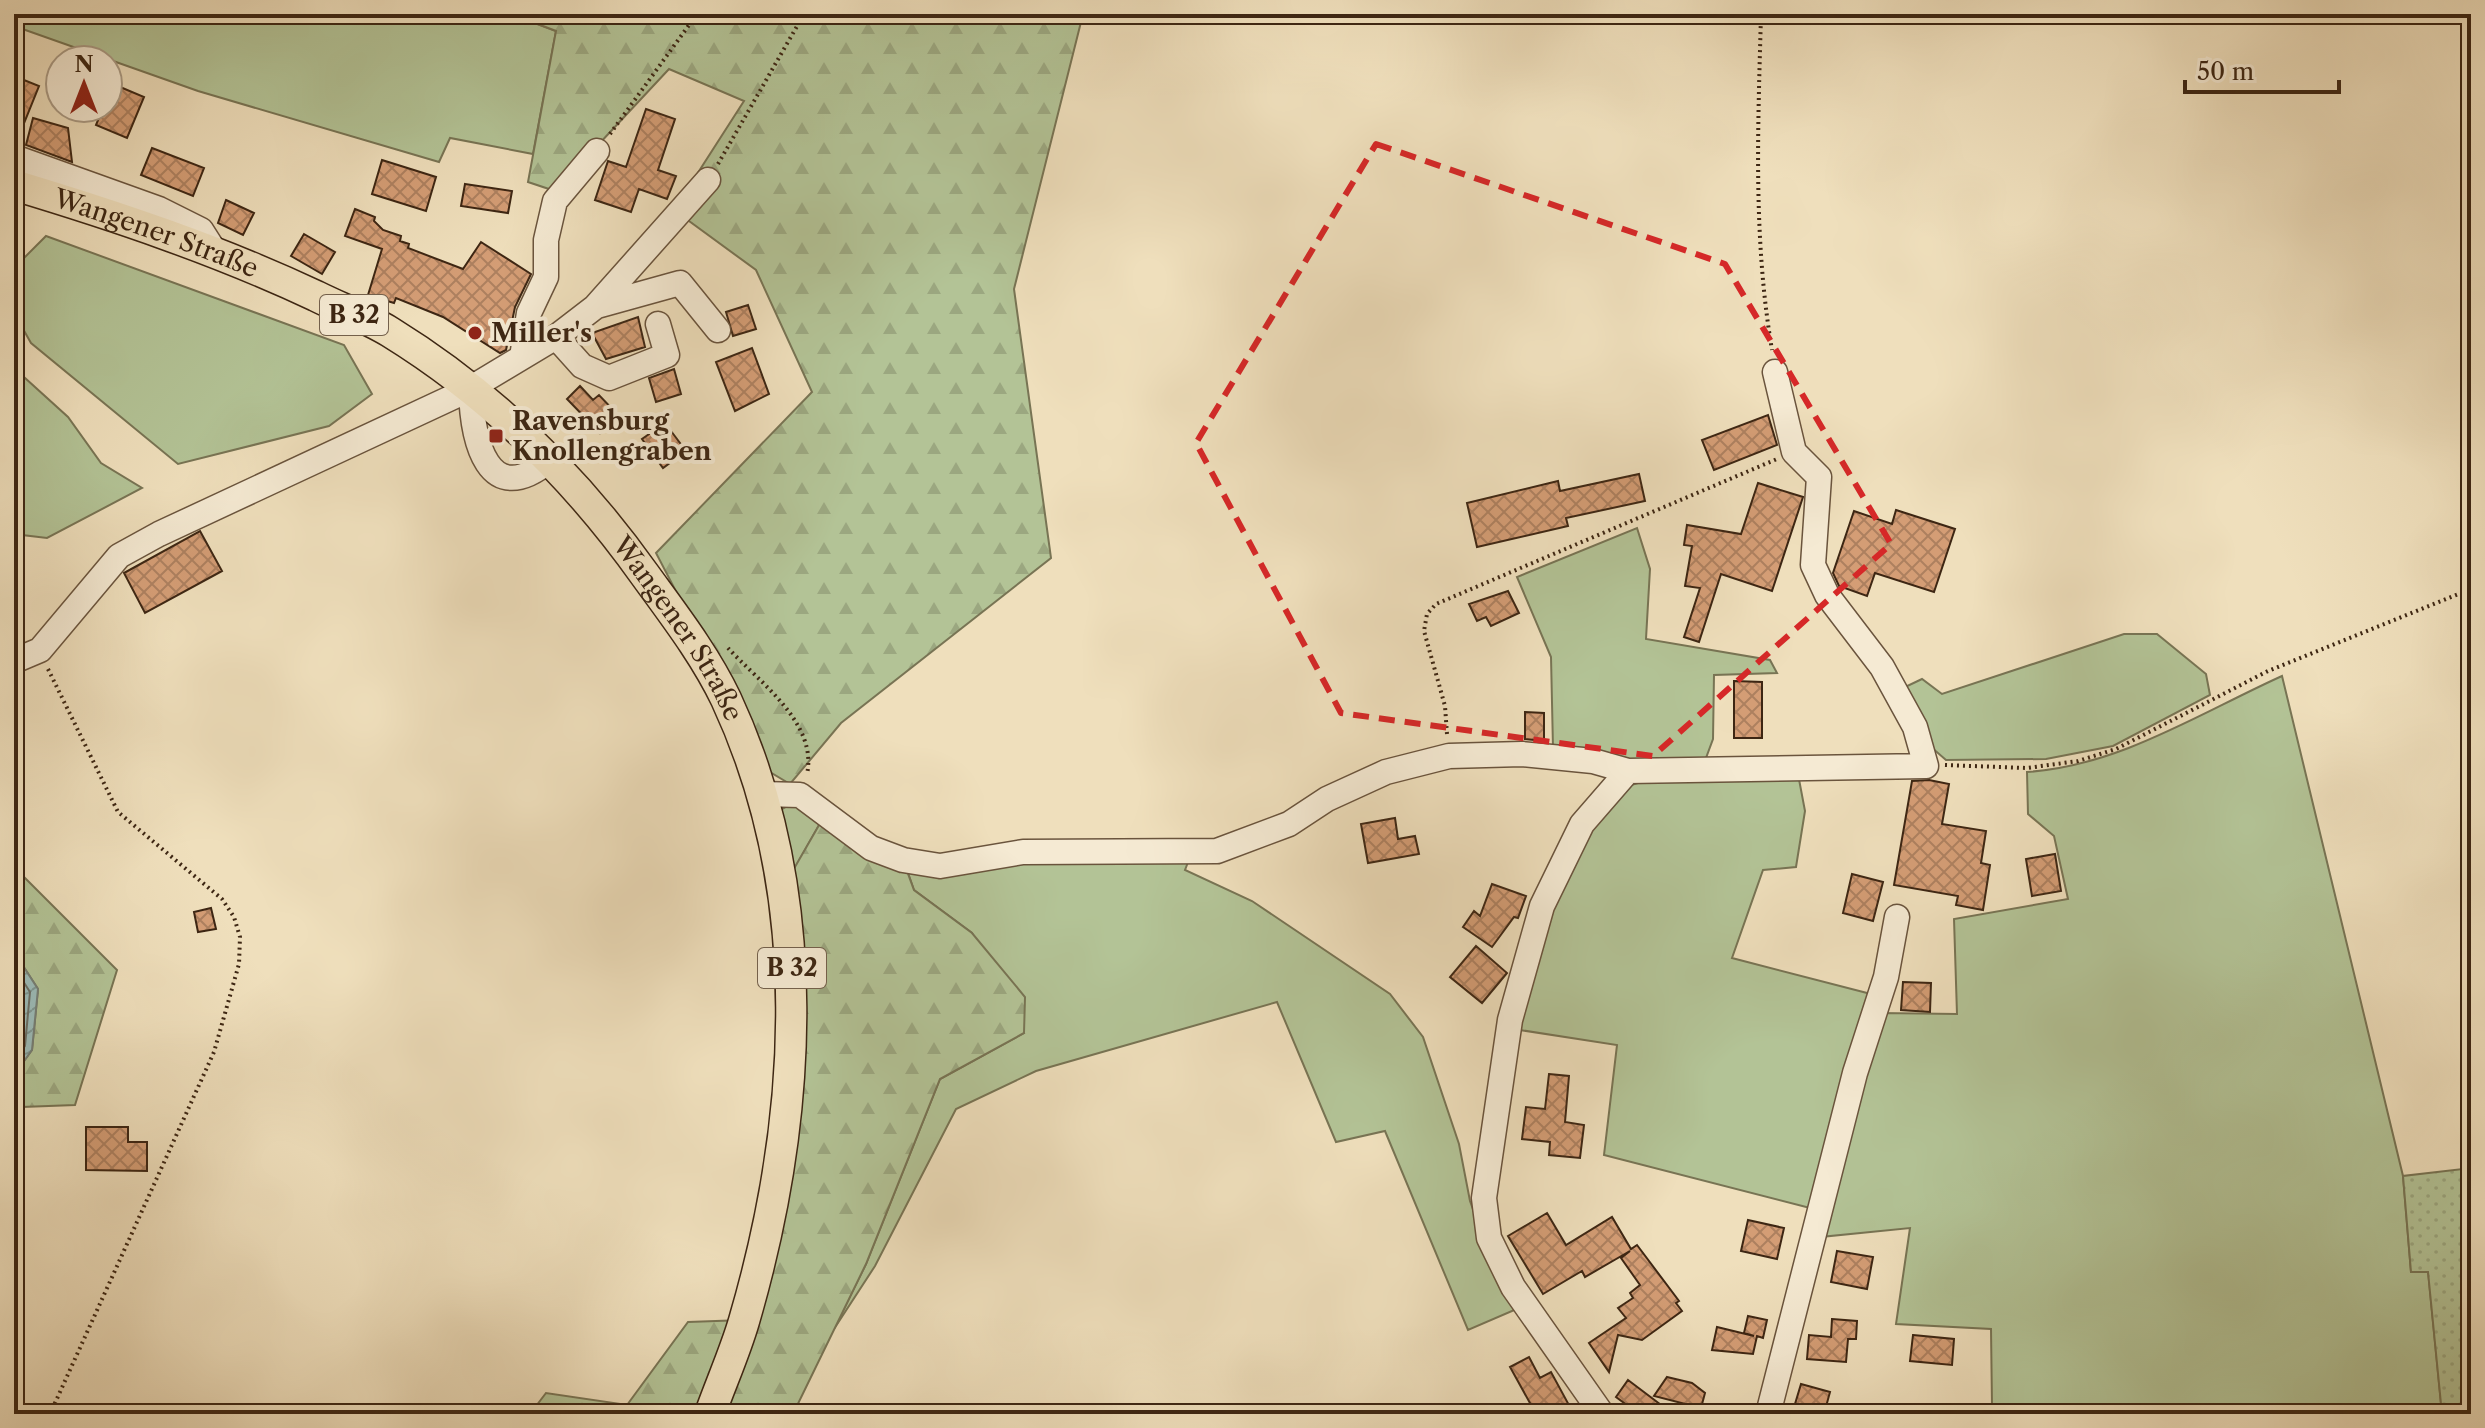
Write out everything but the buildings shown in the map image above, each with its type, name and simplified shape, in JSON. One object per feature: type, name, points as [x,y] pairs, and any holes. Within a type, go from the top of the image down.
[{"type":"main road","name":"Wangener Straße","points":[[14,185],[215,252],[386,330],[471,388],[551,459],[628,550],[695,645],[725,696],[761,794],[784,886],[792,955],[792,1039],[773,1195],[744,1321],[710,1414]]},
{"type":"street","points":[[522,357],[529,313],[546,277],[546,240],[555,201],[597,151]]},
{"type":"street","points":[[14,157],[159,209],[201,230],[215,252]]},
{"type":"street","points":[[14,661],[40,650],[119,556],[159,534],[471,388],[556,337],[595,307],[708,180]]},
{"type":"street","points":[[595,307],[680,283],[718,330]]},
{"type":"street","points":[[556,337],[582,366],[609,378],[667,355],[658,324]]},
{"type":"street","points":[[761,794],[800,795],[871,848],[903,860],[940,866],[1023,852],[1217,851],[1289,824],[1327,799],[1386,772],[1449,756],[1522,754],[1593,761],[1628,771],[1926,766],[1915,727],[1882,667],[1827,595],[1813,565],[1819,477],[1794,452],[1775,372]]},
{"type":"street","points":[[471,388],[476,441],[486,464],[499,475],[515,477],[534,473],[551,459]]},
{"type":"street","points":[[1602,1414],[1513,1287],[1489,1238],[1484,1198],[1510,1020],[1542,906],[1582,824],[1628,771]]},
{"type":"street","points":[[1768,1414],[1855,1073],[1886,977],[1897,917]]},
{"type":"path","points":[[597,151],[697,14]]},
{"type":"path","points":[[708,180],[746,120],[804,14]]},
{"type":"path","points":[[1761,14],[1756,207],[1762,290],[1775,372]]},
{"type":"path","points":[[1449,756],[1445,706],[1424,631],[1427,614],[1436,604],[1794,452]]},
{"type":"path","points":[[1926,766],[2027,768],[2078,761],[2116,749],[2268,671],[2471,589]]},
{"type":"path","points":[[40,650],[118,812],[222,899],[234,917],[240,937],[239,964],[214,1052],[50,1414]]},
{"type":"highlighted area","points":[[1376,144],[1725,264],[1891,544],[1653,756],[1341,713],[1196,443]]},
{"type":"green space","points":[[14,14],[360,14],[374,20],[377,14],[511,14],[556,31],[533,154],[450,138],[439,162],[198,91],[124,65],[124,44],[65,44],[14,26]]},
{"type":"green space","points":[[511,14],[1083,14],[1014,289],[1051,558],[841,723],[790,784],[770,772],[656,553],[812,392],[756,270],[674,210],[744,101],[669,69],[555,191],[528,182],[556,31]]},
{"type":"green space","points":[[46,236],[344,345],[372,394],[329,426],[178,464],[31,343],[14,313],[14,268]]},
{"type":"green space","points":[[14,368],[68,417],[101,463],[142,488],[47,538],[14,534]]},
{"type":"green space","points":[[1637,528],[1650,569],[1646,639],[1770,660],[1777,673],[1714,675],[1713,739],[1703,766],[1642,763],[1553,748],[1551,657],[1517,577]]},
{"type":"green space","points":[[2124,634],[2157,634],[2206,674],[2210,695],[2113,746],[2046,759],[1946,760],[1931,747],[1903,688],[1922,679],[1942,694]]},
{"type":"green space","points":[[2282,676],[2403,1176],[2411,1272],[2428,1271],[2442,1414],[2114,1414],[2114,1407],[1992,1405],[1991,1329],[1896,1324],[1910,1228],[1820,1237],[1880,1013],[1957,1014],[1954,919],[2068,899],[2054,836],[2028,814],[2027,772],[2061,768],[2126,749]]},
{"type":"green space","points":[[1798,774],[1805,811],[1796,867],[1763,870],[1732,958],[1871,994],[1814,1209],[1604,1155],[1617,1045],[1520,1030],[1516,1014],[1551,907],[1591,821],[1631,785],[1652,779]]},
{"type":"green space","points":[[791,804],[822,820],[792,873],[779,811]]},
{"type":"green space","points":[[826,813],[903,860],[914,890],[972,933],[1025,997],[1024,1033],[940,1079],[866,1264],[793,1414],[530,1414],[546,1393],[627,1405],[688,1322],[744,1320],[773,1195],[784,886]]},
{"type":"green space","points":[[1190,857],[1185,870],[1252,901],[1390,994],[1423,1037],[1459,1144],[1470,1201],[1491,1258],[1519,1308],[1468,1330],[1385,1131],[1336,1142],[1277,1002],[1036,1071],[956,1109],[875,1266],[834,1329],[866,1264],[940,1079],[1024,1033],[972,933],[914,890],[907,870],[1032,859]]},
{"type":"green space","points":[[14,867],[117,970],[75,1105],[22,1107],[14,1171],[14,1075],[32,1050],[38,989],[14,952]]},
{"type":"green space","points":[[2471,1168],[2471,1414],[2442,1414],[2428,1272],[2411,1272],[2403,1176]]},
{"type":"water","points":[[14,952],[38,989],[32,1050],[14,1075]]},
{"type":"place","name":"Miller's","points":[[475,333]]},
{"type":"place","name":"Ravensburg Knollengraben","points":[[496,436]]}]
